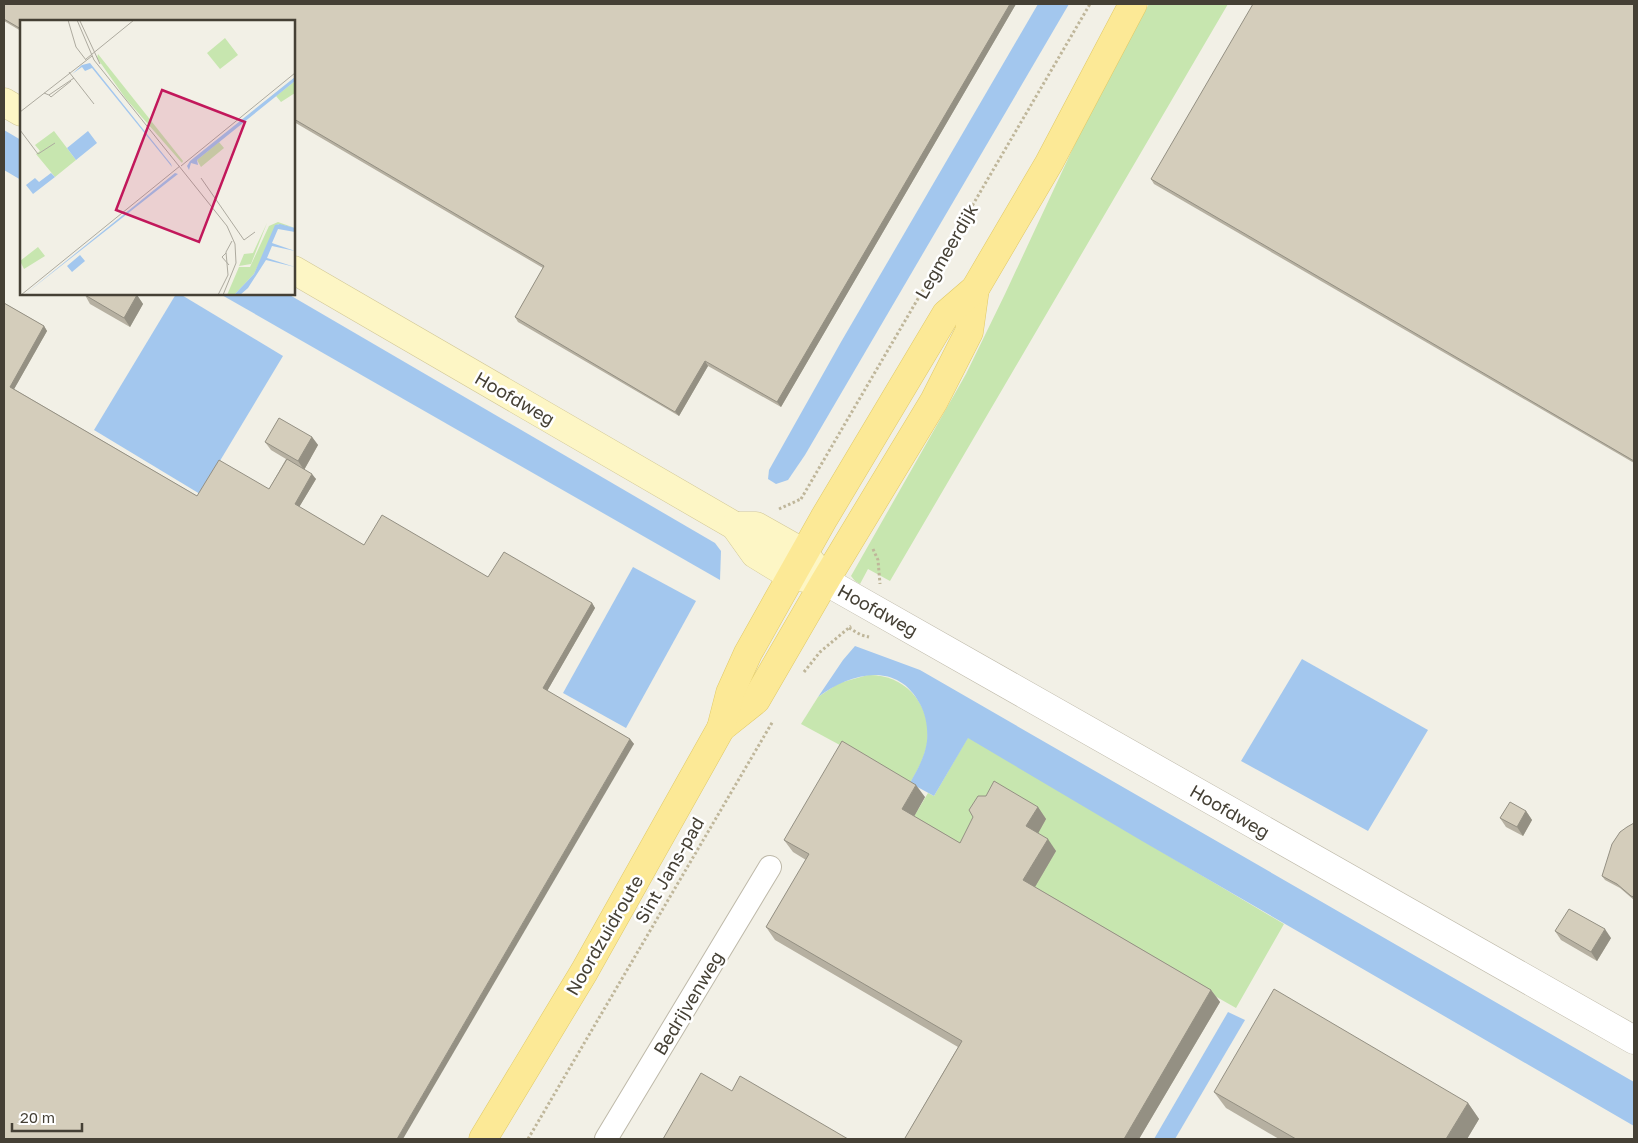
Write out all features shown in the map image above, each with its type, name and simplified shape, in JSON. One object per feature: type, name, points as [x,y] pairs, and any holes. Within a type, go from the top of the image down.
[{"type":"main road","name":"Legmeerdijk","points":[[804,553],[946,314],[975,289],[1049,163],[1133,4]]},
{"type":"main road","points":[[4,102],[20,111]]},
{"type":"main road","name":"Hoofdweg","points":[[295,271],[735,526],[755,554],[791,576],[825,581]]},
{"type":"main road","name":"Legmeerdijk","points":[[825,581],[934,401],[970,332],[975,289]]},
{"type":"main road","name":"Hoofdweg","points":[[735,526],[756,526],[804,553],[825,581]]},
{"type":"main road","name":"Noordzuidroute","points":[[483,1139],[584,972],[721,728],[730,693],[741,669],[804,553]]},
{"type":"main road","name":"Noordzuidroute","points":[[721,728],[756,700],[825,581]]},
{"type":"street","name":"Hoofdweg","points":[[825,581],[1634,1040]]},
{"type":"street","name":"Bedrijvenweg","points":[[606,1139],[770,867]]},
{"type":"path","name":"Legmeerdijk","points":[[801,499],[1090,4]]},
{"type":"path","points":[[803,672],[820,652],[849,628]]},
{"type":"path","name":"Sint Jans-pad","points":[[528,1139],[777,713]]},
{"type":"green space","points":[[1149,4],[1228,4],[890,581],[868,569],[860,584],[851,576],[966,374],[1102,86]]},
{"type":"green space","points":[[868,675],[882,676],[905,686],[921,705],[926,717],[928,730],[927,744],[922,760],[910,783],[801,724],[818,697],[839,683]]},
{"type":"green space","points":[[968,737],[1284,924],[1236,1008],[910,823],[928,793],[934,796]]},
{"type":"water","points":[[1038,4],[1069,4],[805,455],[788,480],[776,484],[768,479],[769,470],[841,342]]},
{"type":"water","points":[[4,130],[20,139],[20,179],[4,170]]},
{"type":"water","points":[[175,295],[182,295],[283,356],[200,494],[94,430]]},
{"type":"water","points":[[222,295],[290,295],[715,543],[721,551],[720,580]]},
{"type":"water","points":[[633,567],[696,601],[626,728],[563,693]]},
{"type":"water","points":[[855,646],[920,670],[1634,1082],[1634,1126],[968,738],[934,796],[910,783],[923,758],[927,736],[924,713],[910,690],[899,681],[886,676],[872,675],[844,682],[818,697]]},
{"type":"water","points":[[1302,659],[1428,730],[1368,831],[1241,761]]},
{"type":"water","points":[[1228,1012],[1245,1020],[1175,1139],[1154,1139]]},
{"type":"building","points":[[4,4],[1010,4],[777,402],[705,361],[675,412],[515,317],[544,266],[295,120],[295,20],[20,20],[20,28],[4,19]]},
{"type":"building","points":[[1253,4],[1634,4],[1634,461],[1151,179]]},
{"type":"building","points":[[85,295],[137,295],[124,318]]},
{"type":"building","points":[[4,303],[44,326],[10,387],[197,496],[219,460],[269,489],[287,459],[312,474],[295,504],[364,545],[382,515],[488,577],[504,552],[592,603],[543,688],[630,739],[397,1139],[4,1139]]},
{"type":"building","points":[[279,418],[312,437],[298,461],[265,442]]},
{"type":"building","points":[[842,741],[916,785],[902,809],[960,843],[973,817],[969,810],[978,796],[986,796],[994,781],[1038,807],[1026,826],[1048,839],[1023,880],[1211,990],[1124,1139],[905,1138],[962,1041],[766,927],[809,854],[784,840]]},
{"type":"building","points":[[1510,802],[1526,811],[1517,827],[1500,818]]},
{"type":"building","points":[[1634,823],[1634,897],[1617,884],[1602,876],[1612,844],[1620,832]]},
{"type":"building","points":[[1569,909],[1605,929],[1591,952],[1555,931]]},
{"type":"building","points":[[1274,989],[1468,1103],[1446,1139],[1296,1139],[1214,1092]]},
{"type":"building","points":[[701,1073],[732,1091],[740,1076],[848,1139],[663,1139]]}]
